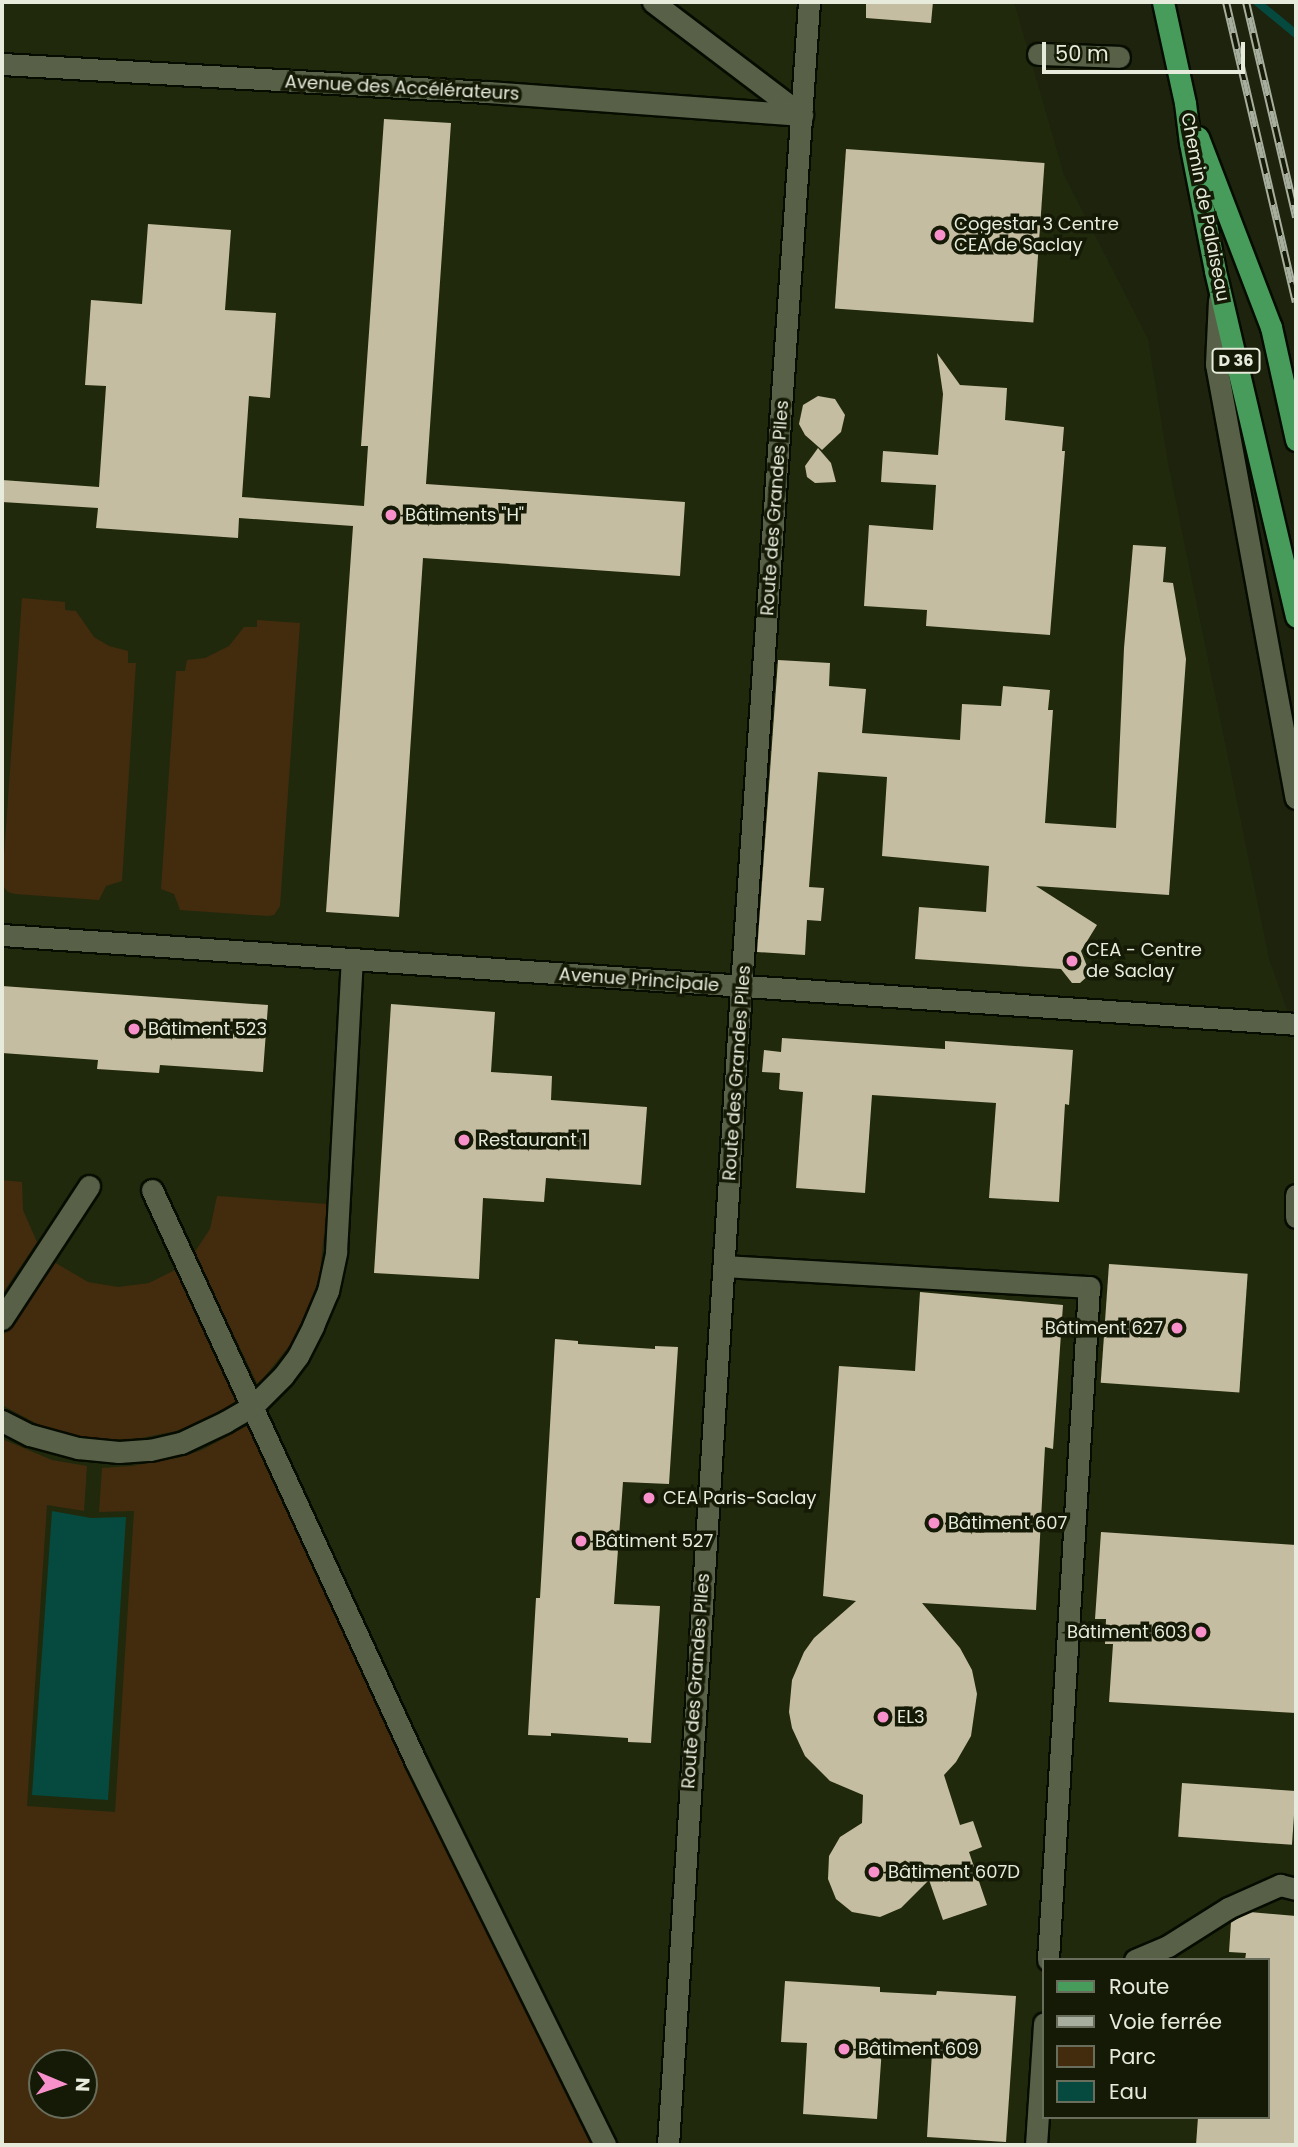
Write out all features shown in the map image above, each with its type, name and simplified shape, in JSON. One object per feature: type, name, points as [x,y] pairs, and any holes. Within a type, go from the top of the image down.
[{"type":"main road","name":"D 36","points":[[1163,2],[1185,103]]},
{"type":"main road","name":"Chemin de Palaiseau","points":[[1185,103],[1190,144],[1219,288],[1296,617]]},
{"type":"main road","name":"Chemin de Palaiseau","points":[[1185,103],[1271,327],[1296,440]]},
{"type":"lane","points":[[653,2],[802,115]]},
{"type":"lane","name":"Route des Grandes Piles","points":[[668,2145],[741,987],[809,2]]},
{"type":"lane","points":[[1038,54],[1119,57]]},
{"type":"lane","name":"Avenue des Accélérateurs","points":[[2,64],[488,92],[802,115]]},
{"type":"lane","points":[[1219,288],[1216,364],[1296,798]]},
{"type":"lane","name":"Avenue Principale","points":[[2,935],[1287,1023]]},
{"type":"lane","points":[[2,1421],[52,1442],[99,1451],[129,1451],[181,1443],[254,1405],[298,1356],[328,1291],[336,1252],[352,960]]},
{"type":"lane","points":[[2,1319],[89,1186]]},
{"type":"lane","points":[[152,1190],[254,1405],[416,1762],[605,2145]]},
{"type":"lane","points":[[1296,1195],[1296,1217]]},
{"type":"lane","points":[[724,1266],[1089,1287],[1048,1958]]},
{"type":"lane","points":[[1140,1958],[1168,1946],[1228,1908],[1280,1885],[1296,1889]]},
{"type":"lane","points":[[1036,2145],[1042,2054]]},
{"type":"shaded area","name":"CEA Paris-Saclay","points":[[2,2],[1014,2],[1064,175],[1148,339],[1168,463],[1269,959],[1296,1035],[1296,2145],[2,2145]]},
{"type":"green space","points":[[22,598],[65,602],[65,610],[76,611],[94,637],[109,646],[128,651],[128,663],[136,663],[122,881],[106,886],[99,900],[15,894],[8,892],[2,885]]},
{"type":"green space","points":[[257,620],[300,623],[280,906],[274,915],[268,916],[180,910],[174,894],[161,889],[176,671],[185,671],[187,660],[205,658],[229,646],[244,627],[257,627]]},
{"type":"green space","points":[[2,1180],[22,1182],[23,1210],[37,1242],[2,1294]]},
{"type":"green space","points":[[217,1196],[327,1204],[320,1273],[311,1305],[297,1336],[258,1385],[194,1253],[210,1229]]},
{"type":"green space","points":[[54,1262],[88,1282],[118,1287],[149,1283],[175,1270],[239,1401],[209,1419],[176,1431],[141,1438],[107,1440],[74,1436],[41,1426],[2,1405],[2,1337]]},
{"type":"green space","points":[[247,1426],[597,2145],[2,2145],[2,1439],[52,1460],[87,1466],[84,1511],[47,1505],[27,1806],[115,1812],[134,1511],[99,1512],[102,1468],[132,1466],[181,1457],[202,1450]]},
{"type":"water","points":[[52,1511],[91,1518],[126,1517],[108,1800],[32,1795]]},
{"type":"building","points":[[866,2],[933,2],[931,23],[866,18]]},
{"type":"building","name":"Bâtiments \"H\"","points":[[384,119],[451,123],[426,484],[685,502],[680,576],[423,558],[399,917],[326,912],[353,526],[239,518],[238,538],[96,528],[98,508],[2,502],[2,480],[99,487],[106,386],[85,385],[91,300],[142,304],[148,224],[231,230],[225,310],[276,313],[270,398],[249,396],[242,497],[364,506],[368,446],[361,446]]},
{"type":"building","name":"Cogestar 3 Centre CEA de Saclay","points":[[846,149],[1045,163],[1033,322],[835,309]]},
{"type":"building","points":[[937,353],[960,385],[1007,388],[1005,420],[1064,427],[1062,451],[1065,451],[1050,635],[926,626],[927,610],[864,606],[869,525],[933,530],[936,485],[881,482],[883,451],[938,455],[943,394]]},
{"type":"building","points":[[818,396],[835,399],[845,415],[841,432],[822,450],[805,435],[799,424],[803,405]]},
{"type":"building","points":[[818,448],[831,463],[836,482],[815,483],[807,477],[805,466]]},
{"type":"building","points":[[1133,545],[1166,547],[1163,582],[1173,583],[1186,659],[1169,895],[1036,886],[1097,925],[1081,951],[1090,974],[1080,983],[1072,983],[1061,969],[915,959],[919,907],[986,912],[989,866],[882,856],[887,777],[818,772],[809,887],[824,888],[821,921],[807,920],[805,955],[757,952],[778,660],[830,663],[829,686],[866,689],[862,733],[960,740],[962,704],[1001,706],[1003,686],[1050,690],[1048,710],[1053,710],[1045,823],[1116,828],[1124,648]]},
{"type":"building","name":"Bâtiment 523","points":[[2,986],[268,1005],[263,1072],[160,1065],[159,1073],[97,1069],[98,1060],[2,1053]]},
{"type":"building","points":[[391,1004],[495,1012],[491,1072],[552,1076],[551,1100],[647,1107],[641,1185],[546,1178],[544,1202],[483,1198],[479,1279],[374,1273]]},
{"type":"building","points":[[782,1038],[945,1049],[945,1041],[1073,1050],[1069,1105],[1065,1104],[1059,1202],[989,1198],[996,1103],[872,1095],[865,1193],[796,1188],[803,1092],[781,1090],[780,1073],[762,1072],[764,1050],[781,1052]]},
{"type":"building","name":"Bâtiment 627","points":[[1109,1264],[1248,1274],[1239,1392],[1101,1383]]},
{"type":"building","points":[[920,1292],[1063,1305],[1053,1449],[1045,1447],[1036,1610],[922,1603],[960,1648],[972,1670],[977,1694],[971,1736],[956,1762],[944,1775],[960,1825],[973,1821],[982,1847],[969,1852],[987,1905],[943,1920],[929,1880],[901,1908],[880,1917],[852,1912],[836,1899],[828,1879],[829,1856],[840,1837],[862,1823],[863,1795],[830,1781],[805,1756],[792,1728],[789,1712],[792,1680],[804,1652],[814,1638],[856,1601],[823,1596],[839,1366],[915,1371]]},
{"type":"building","name":"Bâtiment 527","points":[[555,1339],[578,1341],[578,1344],[655,1349],[655,1346],[678,1347],[669,1484],[623,1482],[614,1604],[660,1606],[651,1743],[628,1742],[628,1738],[551,1733],[551,1736],[528,1735],[536,1598],[540,1598]]},
{"type":"building","name":"Bâtiment 603","points":[[1101,1532],[1296,1545],[1296,1713],[1109,1702],[1113,1644],[1105,1644],[1106,1619],[1095,1619]]},
{"type":"building","points":[[1182,1783],[1296,1791],[1292,1845],[1178,1837]]},
{"type":"building","points":[[1250,1912],[1296,1916],[1296,2145],[1196,2145],[1198,2119],[1270,2119],[1270,1958],[1245,1958],[1246,1953],[1229,1952],[1231,1922]]},
{"type":"building","points":[[785,1981],[880,1987],[880,1992],[936,1995],[937,1991],[1016,1996],[1006,2142],[927,2137],[932,2052],[882,2048],[877,2119],[803,2114],[807,2043],[781,2042]]},
{"type":"waterway","points":[[1257,2],[1296,34]]},
{"type":"railway","points":[[1226,2],[1296,302]]},
{"type":"railway","points":[[1246,2],[1296,217]]},
{"type":"place","name":"Cogestar 3 Centre CEA de Saclay","points":[[940,235]]},
{"type":"place","name":"Bâtiments \"H\"","points":[[391,515]]},
{"type":"place","name":"CEA - Centre de Saclay","points":[[1072,961]]},
{"type":"place","name":"Bâtiment 523","points":[[134,1029]]},
{"type":"place","name":"Restaurant 1","points":[[464,1140]]},
{"type":"place","name":"Bâtiment 627","points":[[1177,1328]]},
{"type":"place","name":"CEA Paris-Saclay","points":[[649,1498]]},
{"type":"place","name":"Bâtiment 607","points":[[934,1523]]},
{"type":"place","name":"Bâtiment 527","points":[[581,1541]]},
{"type":"place","name":"Bâtiment 603","points":[[1201,1632]]},
{"type":"place","name":"EL3","points":[[883,1717]]},
{"type":"place","name":"Bâtiment 607D","points":[[874,1872]]},
{"type":"place","name":"Bâtiment 609","points":[[844,2049]]}]
